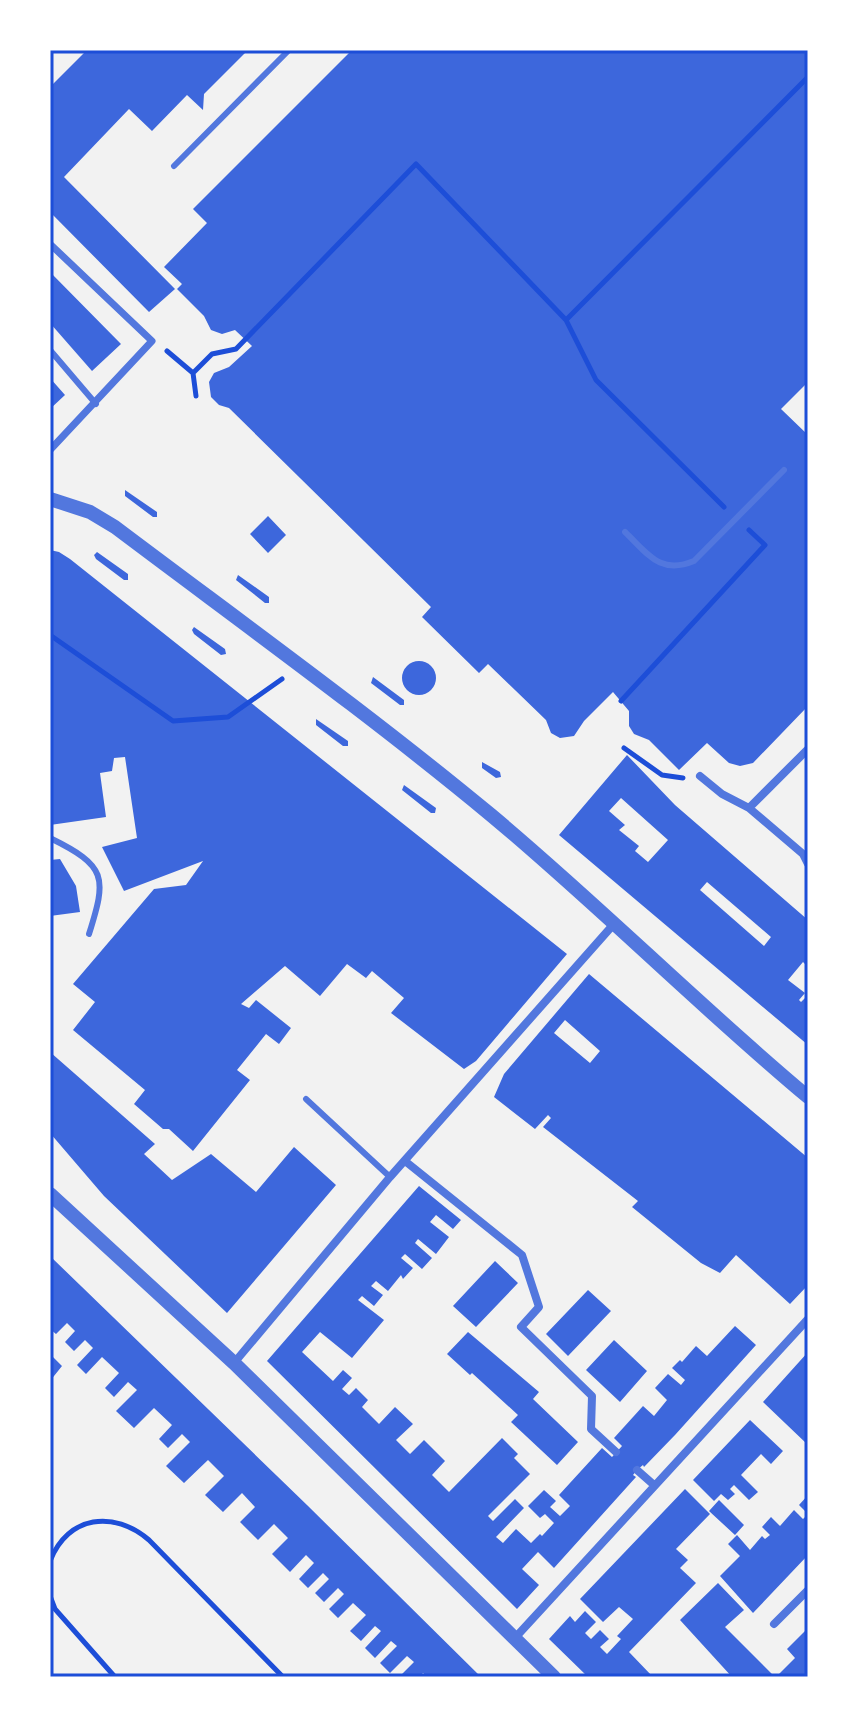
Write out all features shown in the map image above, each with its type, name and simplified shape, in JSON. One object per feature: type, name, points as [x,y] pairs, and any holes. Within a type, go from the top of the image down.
[{"type":"street","points":[[50,244],[152,341],[50,450]]},
{"type":"street","points":[[50,499],[90,512],[115,527],[491,815],[747,1046],[808,1097]]},
{"type":"street","points":[[749,808],[808,749]]},
{"type":"street","points":[[700,776],[806,851],[808,864]]},
{"type":"street","points":[[234,1363],[390,1177],[613,925]]},
{"type":"street","points":[[405,1161],[522,1255],[539,1307],[521,1327],[592,1396],[591,1429],[616,1452]]},
{"type":"street","points":[[50,1194],[234,1363],[554,1677]]},
{"type":"street","points":[[514,1639],[808,1319]]},
{"type":"street","points":[[637,1470],[654,1485]]},
{"type":"street","points":[[774,1624],[808,1590]]},
{"type":"lane","points":[[174,166],[289,50]]},
{"type":"lane","points":[[50,350],[96,404]]},
{"type":"lane","points":[[625,532],[650,557],[664,566],[679,567],[694,561],[784,470]]},
{"type":"lane","points":[[50,838],[77,851],[97,872],[102,893],[89,934]]},
{"type":"lane","points":[[306,1099],[390,1177]]},
{"type":"path","points":[[566,320],[808,77]]},
{"type":"path","points":[[193,373],[212,354],[236,349],[416,164],[566,320],[596,380],[730,513]]},
{"type":"path","points":[[178,358],[193,373],[196,396]]},
{"type":"path","points":[[621,701],[765,545],[742,523]]},
{"type":"path","points":[[50,635],[173,721],[228,717],[300,667]]},
{"type":"path","points":[[624,748],[662,775],[677,779],[700,776]]},
{"type":"path","points":[[50,1559],[60,1541],[84,1524],[111,1520],[126,1524],[149,1540],[283,1677]]},
{"type":"path","points":[[50,1596],[55,1609],[115,1677]]},
{"type":"building","points":[[87,50],[173,50],[177,53],[180,50],[248,50],[204,94],[203,110],[187,95],[152,131],[129,109],[64,177],[175,289],[149,312],[50,212],[50,87]]},
{"type":"building","points":[[352,50],[808,50],[808,382],[781,409],[808,435],[808,706],[753,763],[740,766],[729,763],[707,743],[679,770],[649,740],[634,734],[629,726],[629,711],[613,692],[584,721],[574,736],[560,738],[551,733],[546,720],[488,664],[479,673],[422,617],[431,607],[229,408],[219,405],[211,397],[209,382],[214,373],[229,367],[252,346],[235,330],[222,334],[211,330],[204,316],[177,289],[182,284],[164,267],[207,223],[193,209]]},
{"type":"building","points":[[50,272],[121,344],[92,371],[50,323]]},
{"type":"building","points":[[50,378],[65,395],[50,409]]},
{"type":"building","points":[[125,490],[157,512],[157,517],[125,496]]},
{"type":"building","points":[[268,516],[286,535],[268,553],[250,534]]},
{"type":"building","points":[[50,550],[70,559],[567,954],[476,1061],[464,1069],[391,1013],[404,998],[372,971],[366,978],[347,964],[320,996],[285,966],[241,1004],[249,1008],[256,1000],[291,1028],[279,1044],[266,1034],[237,1070],[250,1080],[193,1151],[134,1104],[145,1090],[73,1030],[95,1002],[73,984],[154,889],[186,885],[203,861],[124,891],[102,847],[137,838],[125,757],[114,758],[112,771],[100,773],[106,817],[50,825]]},
{"type":"building","points":[[97,552],[128,574],[128,580],[96,559],[94,555]]},
{"type":"building","points":[[238,575],[269,597],[269,603],[236,580]]},
{"type":"building","points":[[194,627],[225,649],[226,654],[221,655],[194,634]]},
{"type":"building","points":[[419,661],[431,666],[436,678],[431,690],[419,695],[407,690],[402,678],[407,666]]},
{"type":"building","points":[[373,677],[404,700],[404,705],[371,683]]},
{"type":"building","points":[[316,719],[348,741],[348,746],[343,746],[316,725]]},
{"type":"building","points":[[627,755],[675,805],[808,920],[808,967],[803,962],[788,980],[805,993],[799,1000],[801,1002],[808,995],[808,1045],[559,835]],"holes":[[[621,798],[668,840],[648,862],[635,851],[639,846],[619,830],[625,825],[609,811]],[[707,882],[771,937],[764,946],[700,890]]]},
{"type":"building","points":[[482,762],[500,772],[501,777],[496,778],[482,768]]},
{"type":"building","points":[[404,785],[436,808],[435,813],[402,790]]},
{"type":"building","points":[[60,859],[76,886],[80,912],[50,916],[50,860]]},
{"type":"building","points":[[589,974],[808,1158],[808,1285],[790,1304],[736,1255],[720,1273],[701,1263],[632,1207],[638,1201],[543,1127],[551,1118],[548,1115],[535,1129],[494,1097],[504,1074]],"holes":[[[565,1020],[600,1051],[590,1063],[554,1033]]]},
{"type":"building","points":[[50,1052],[155,1144],[144,1154],[172,1180],[211,1154],[256,1192],[294,1147],[336,1185],[227,1313],[104,1196],[50,1133]]},
{"type":"building","points":[[419,1186],[461,1220],[453,1229],[436,1215],[430,1222],[449,1237],[436,1254],[418,1239],[415,1243],[432,1258],[422,1269],[405,1254],[401,1258],[413,1268],[403,1279],[401,1275],[388,1291],[376,1281],[371,1286],[383,1295],[374,1306],[362,1296],[358,1300],[384,1320],[352,1358],[320,1332],[302,1352],[333,1381],[343,1370],[352,1378],[342,1389],[349,1395],[356,1388],[368,1400],[362,1407],[379,1424],[395,1407],[413,1424],[396,1440],[410,1454],[424,1440],[445,1461],[432,1475],[449,1492],[502,1438],[518,1454],[514,1458],[530,1474],[488,1516],[493,1521],[515,1499],[524,1508],[496,1537],[503,1543],[516,1529],[531,1543],[540,1534],[542,1536],[554,1523],[545,1514],[540,1518],[528,1506],[544,1490],[556,1501],[550,1507],[560,1516],[570,1506],[559,1495],[602,1448],[612,1457],[622,1446],[614,1438],[643,1406],[654,1416],[667,1400],[655,1388],[668,1374],[681,1385],[685,1380],[672,1368],[696,1346],[707,1356],[735,1326],[756,1345],[675,1435],[644,1467],[637,1470],[633,1475],[636,1477],[554,1568],[538,1552],[522,1569],[539,1585],[517,1609],[267,1361]]},
{"type":"building","points":[[50,1256],[481,1677],[427,1677],[423,1673],[420,1677],[399,1677],[414,1662],[407,1656],[390,1673],[380,1663],[397,1646],[391,1641],[375,1658],[365,1648],[381,1631],[375,1626],[361,1641],[350,1631],[366,1615],[353,1603],[338,1618],[329,1609],[344,1594],[338,1588],[324,1602],[315,1593],[329,1579],[323,1573],[308,1588],[299,1579],[314,1563],[306,1555],[290,1572],[272,1554],[288,1538],[274,1524],[258,1540],[240,1522],[255,1507],[242,1493],[223,1512],[205,1495],[224,1476],[208,1460],[184,1483],[166,1466],[190,1442],[182,1434],[168,1448],[159,1439],[172,1425],[154,1408],[134,1428],[116,1411],[137,1390],[128,1382],[114,1397],[105,1388],[119,1373],[102,1357],[86,1374],[77,1365],[93,1348],[85,1340],[74,1351],[65,1342],[75,1331],[67,1323],[56,1334],[50,1329]]},
{"type":"building","points":[[495,1261],[518,1283],[476,1327],[453,1306]]},
{"type":"building","points":[[588,1290],[611,1311],[568,1356],[546,1334]]},
{"type":"building","points":[[468,1332],[539,1392],[533,1399],[578,1442],[557,1465],[511,1422],[518,1415],[447,1354]]},
{"type":"building","points":[[614,1340],[647,1371],[620,1402],[586,1370]]},
{"type":"building","points":[[808,1352],[808,1445],[763,1402]]},
{"type":"building","points":[[50,1354],[62,1366],[50,1381]]},
{"type":"building","points":[[750,1420],[783,1451],[771,1464],[761,1454],[741,1475],[758,1492],[749,1500],[734,1485],[730,1489],[735,1494],[728,1500],[721,1494],[714,1501],[693,1480]]},
{"type":"building","points":[[685,1489],[710,1514],[676,1549],[688,1560],[680,1568],[696,1583],[629,1652],[653,1677],[588,1677],[549,1639],[570,1616],[575,1622],[585,1611],[596,1622],[585,1633],[591,1639],[600,1630],[609,1639],[600,1647],[607,1654],[621,1639],[617,1636],[633,1619],[619,1607],[603,1622],[580,1599]]},
{"type":"building","points":[[808,1495],[808,1514],[799,1505]]},
{"type":"building","points":[[719,1500],[744,1525],[735,1535],[709,1511]]},
{"type":"building","points":[[794,1510],[803,1519],[808,1514],[808,1555],[753,1613],[720,1576],[740,1556],[728,1544],[737,1535],[750,1550],[762,1536],[765,1539],[770,1535],[762,1527],[771,1517],[780,1526]]},
{"type":"building","points":[[718,1583],[744,1610],[725,1627],[775,1677],[732,1677],[680,1620]]},
{"type":"building","points":[[808,1628],[808,1677],[776,1677],[795,1658],[787,1649]]}]
